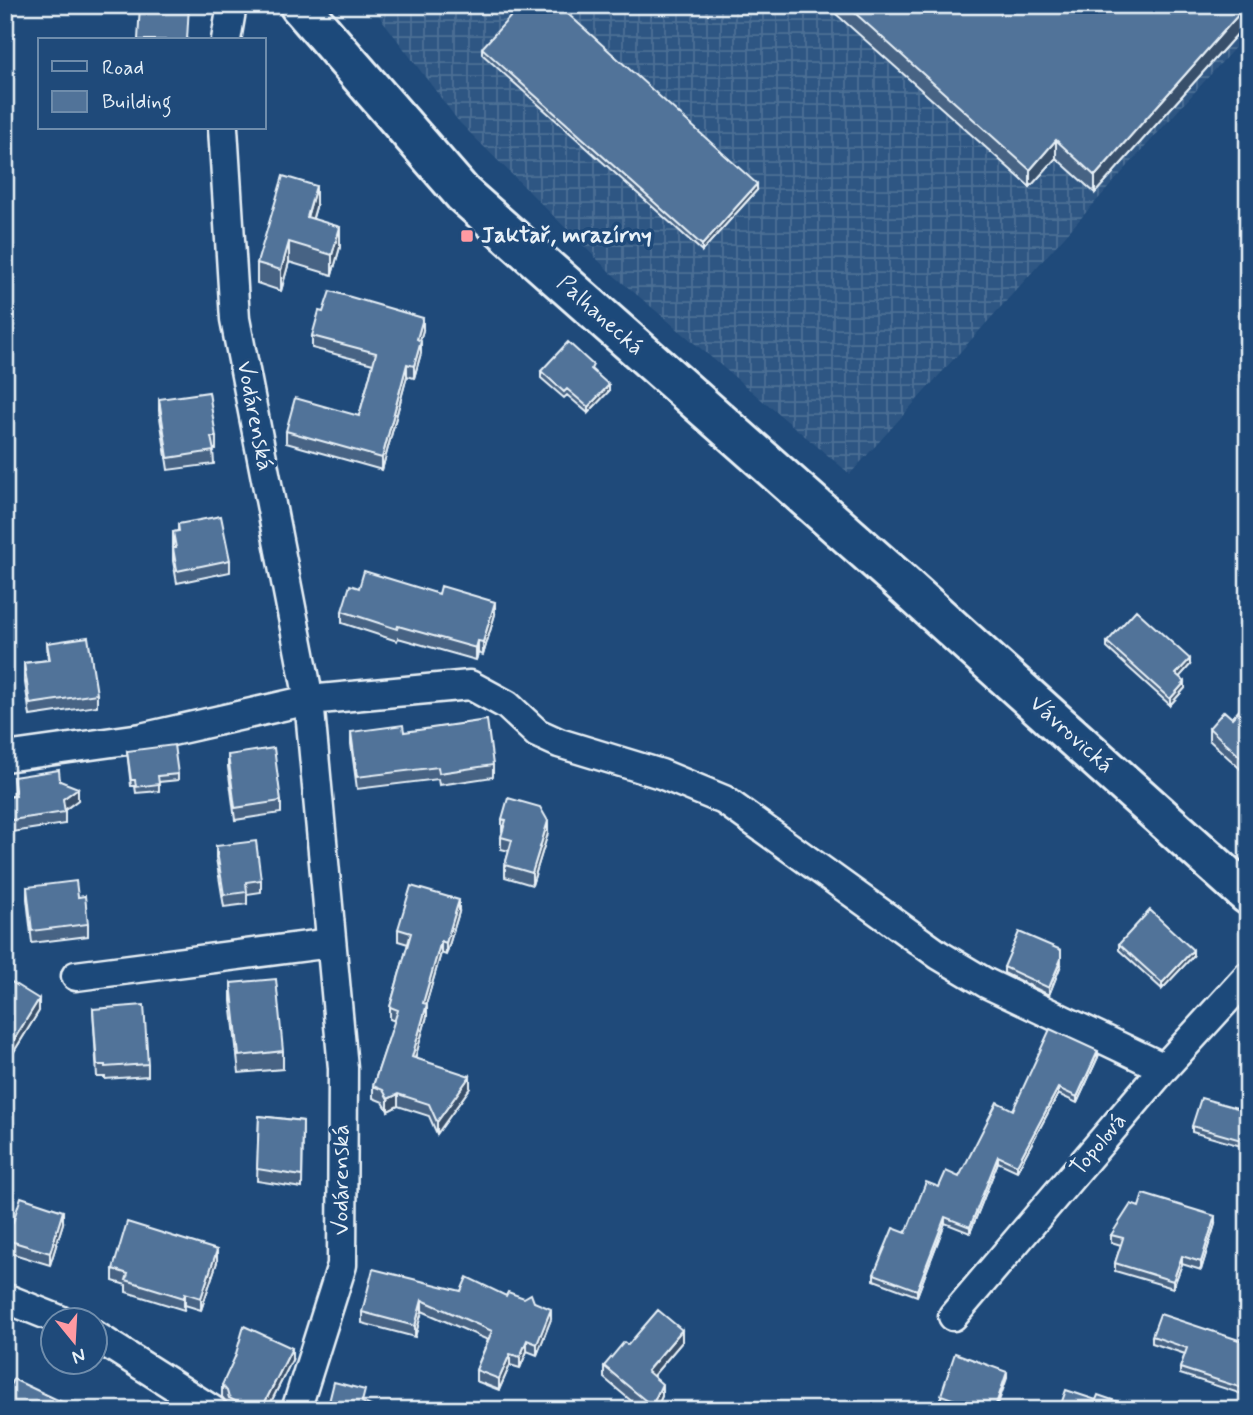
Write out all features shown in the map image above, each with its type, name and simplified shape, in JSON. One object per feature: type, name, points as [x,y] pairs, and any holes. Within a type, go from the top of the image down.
[{"type":"street","points":[[226,38],[232,5]]},
{"type":"street","name":"Palhanecká","points":[[299,5],[463,194],[894,576]]},
{"type":"street","name":"Vodárenská","points":[[223,130],[222,149],[235,319],[309,701],[343,1068],[342,1265],[296,1410]]},
{"type":"street","name":"Vávrovická","points":[[894,576],[1248,895]]},
{"type":"street","points":[[5,757],[141,738],[309,701],[470,685],[508,705],[537,733],[559,743],[661,774],[724,800],[939,955],[986,983],[1164,1068]]},
{"type":"street","points":[[76,976],[331,943]]},
{"type":"street","name":"Topolová","points":[[953,1316],[1164,1068],[1248,976]]},
{"type":"street","points":[[5,1298],[38,1312]]},
{"type":"street","points":[[108,1344],[212,1410]]},
{"type":"shaded area","points":[[371,5],[1248,5],[1248,33],[850,474],[611,273],[459,122]]},
{"type":"building","points":[[140,5],[189,5],[187,38],[138,38]]},
{"type":"building","points":[[521,5],[558,5],[757,184],[702,245],[482,48]]},
{"type":"building","points":[[846,5],[1247,5],[1095,176],[1056,140],[1030,170]]},
{"type":"building","points":[[283,176],[316,186],[307,217],[340,227],[332,255],[289,242],[281,270],[257,263]]},
{"type":"building","points":[[330,291],[423,318],[417,339],[421,341],[414,366],[407,364],[382,458],[286,431],[295,398],[359,416],[376,353],[312,336],[319,311],[323,312]]},
{"type":"building","points":[[568,342],[593,365],[591,369],[609,385],[588,407],[567,389],[564,392],[541,371]]},
{"type":"building","points":[[209,392],[216,437],[211,437],[214,451],[168,458],[159,399]]},
{"type":"building","points":[[221,516],[230,560],[177,571],[173,532],[179,531],[178,524]]},
{"type":"building","points":[[364,571],[439,594],[441,586],[495,602],[483,642],[478,641],[476,648],[398,626],[397,629],[342,611],[350,585],[359,588]]},
{"type":"building","points":[[1136,610],[1190,659],[1176,674],[1185,682],[1170,699],[1107,642]]},
{"type":"building","points":[[88,637],[97,694],[30,704],[24,663],[50,660],[47,643]]},
{"type":"building","points":[[1244,705],[1248,708],[1248,764],[1209,728],[1224,711],[1232,718]]},
{"type":"building","points":[[487,720],[493,765],[439,773],[438,767],[357,777],[351,732],[403,725],[404,732]]},
{"type":"building","points":[[174,745],[178,774],[158,776],[159,784],[136,787],[135,780],[131,780],[127,751]]},
{"type":"building","points":[[274,748],[281,801],[235,808],[228,755]]},
{"type":"building","points":[[59,770],[60,781],[78,788],[63,799],[65,812],[5,821],[5,797],[16,796],[13,777]]},
{"type":"building","points":[[508,798],[540,807],[548,821],[532,873],[505,865],[512,840],[501,837],[506,820],[502,819]]},
{"type":"building","points":[[256,841],[261,880],[246,882],[247,892],[224,895],[216,846]]},
{"type":"building","points":[[76,881],[78,897],[85,896],[88,924],[32,931],[27,887]]},
{"type":"building","points":[[411,886],[459,900],[446,943],[441,941],[423,1003],[427,1004],[412,1057],[470,1076],[437,1122],[429,1104],[398,1094],[388,1099],[383,1090],[373,1086],[398,1010],[390,1007],[411,933],[398,929]]},
{"type":"building","points":[[1150,910],[1193,950],[1162,983],[1119,944]]},
{"type":"building","points":[[1019,932],[1061,950],[1061,959],[1049,988],[1004,967]]},
{"type":"building","points":[[5,978],[39,999],[13,1041],[5,1036]]},
{"type":"building","points":[[276,979],[283,1051],[239,1056],[231,983]]},
{"type":"building","points":[[144,1005],[148,1064],[105,1067],[97,1065],[93,1009]]},
{"type":"building","points":[[1050,1029],[1098,1051],[1077,1097],[1058,1088],[1017,1165],[998,1156],[970,1227],[945,1217],[917,1290],[874,1274],[893,1228],[906,1233],[926,1182],[939,1187],[946,1171],[959,1177],[997,1102],[1013,1110]]},
{"type":"building","points":[[1201,1098],[1248,1111],[1248,1142],[1192,1126]]},
{"type":"building","points":[[259,1116],[303,1121],[302,1176],[257,1169]]},
{"type":"building","points":[[1143,1194],[1215,1216],[1201,1262],[1182,1256],[1173,1281],[1115,1263],[1123,1238],[1111,1235],[1131,1204],[1139,1207]]},
{"type":"building","points":[[21,1197],[63,1211],[50,1253],[7,1240]]},
{"type":"building","points":[[127,1222],[217,1250],[201,1298],[185,1293],[184,1298],[126,1280],[128,1274],[113,1269]]},
{"type":"building","points":[[373,1269],[461,1291],[467,1277],[506,1296],[508,1292],[524,1298],[531,1294],[534,1302],[551,1309],[537,1344],[527,1340],[520,1357],[510,1354],[499,1379],[476,1370],[492,1331],[422,1300],[415,1326],[362,1312]]},
{"type":"building","points":[[658,1310],[682,1330],[647,1371],[662,1384],[652,1406],[604,1366],[624,1342],[628,1345]]},
{"type":"building","points":[[1160,1314],[1248,1343],[1248,1390],[1180,1368],[1187,1348],[1152,1336]]},
{"type":"building","points":[[244,1326],[292,1348],[261,1410],[252,1410],[229,1398],[222,1385],[235,1357]]},
{"type":"building","points":[[955,1353],[1007,1372],[994,1410],[961,1410],[964,1403],[941,1395]]},
{"type":"building","points":[[13,1379],[79,1410],[5,1410],[5,1396]]},
{"type":"building","points":[[334,1382],[365,1390],[362,1402],[379,1410],[327,1410]]},
{"type":"building","points":[[1066,1390],[1096,1400],[1098,1395],[1121,1403],[1119,1410],[1059,1410]]},
{"type":"building","points":[[436,1403],[451,1410],[433,1410]]},
{"type":"place","name":"Jaktař, mrazírny","points":[[467,236]]}]
